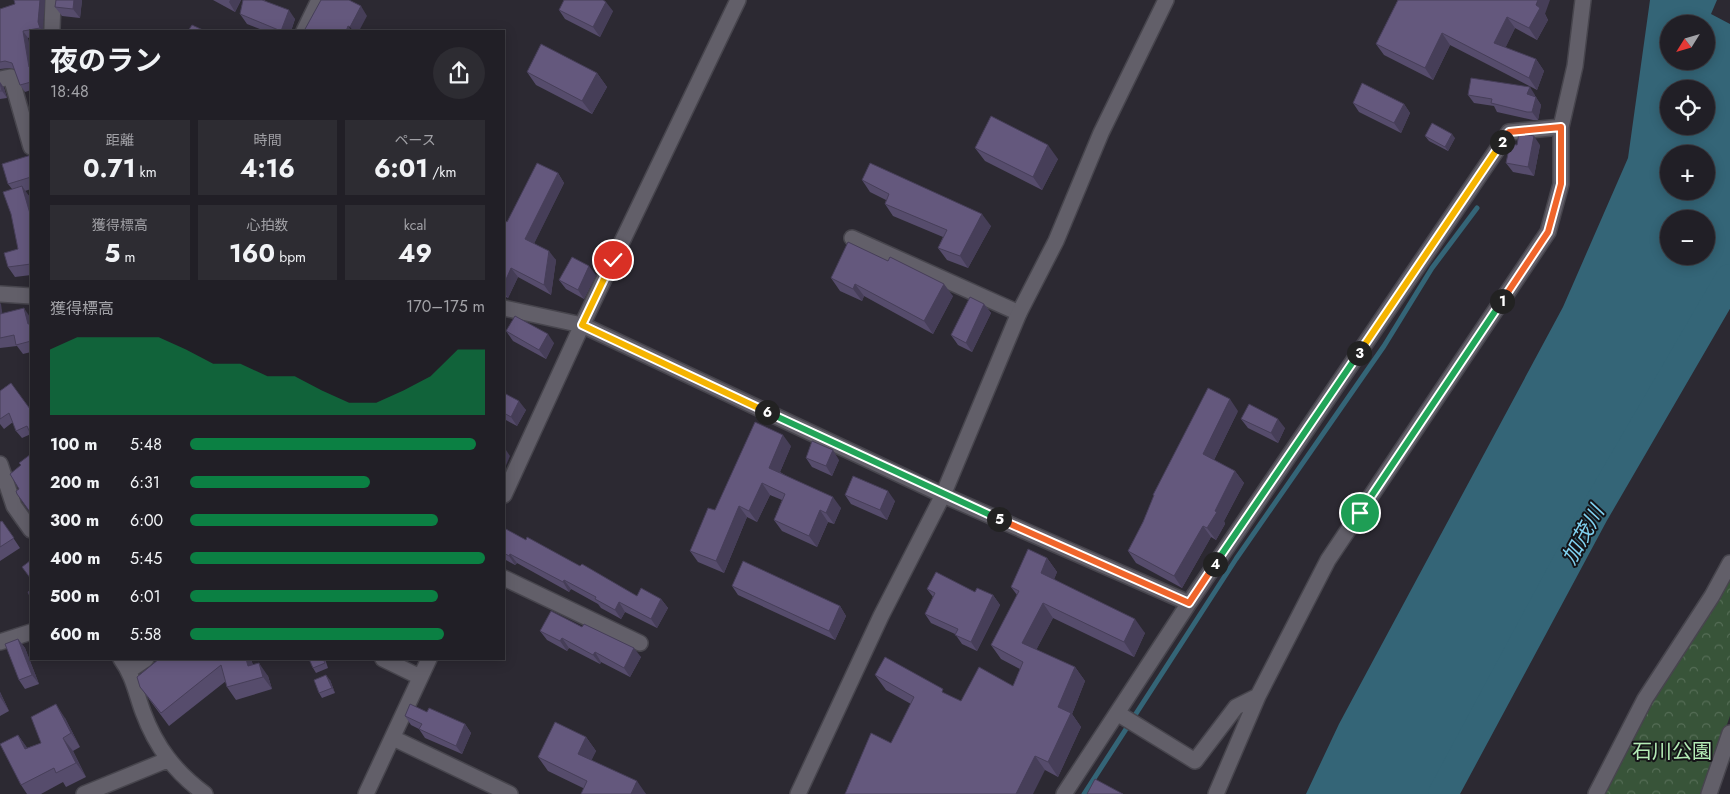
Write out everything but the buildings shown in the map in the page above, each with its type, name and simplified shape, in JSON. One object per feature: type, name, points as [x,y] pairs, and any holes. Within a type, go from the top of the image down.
[{"type":"street","points":[[52,29],[53,0]]},
{"type":"street","points":[[304,30],[319,0]]},
{"type":"street","points":[[505,494],[582,325],[738,0]]},
{"type":"street","points":[[798,794],[881,616],[943,494],[1020,314],[1056,241],[1101,133],[1166,0]]},
{"type":"street","points":[[1216,794],[1258,696],[1328,560],[1548,232],[1561,184],[1561,127],[1574,66],[1583,0]]},
{"type":"street","points":[[0,79],[11,77],[30,144]]},
{"type":"street","points":[[1064,794],[1189,603],[1509,132],[1561,127]]},
{"type":"street","points":[[852,238],[1020,314]]},
{"type":"street","points":[[0,294],[30,296]]},
{"type":"street","points":[[505,308],[582,325],[943,494],[1189,603]]},
{"type":"street","points":[[0,464],[14,506],[30,529]]},
{"type":"street","points":[[1596,794],[1645,699],[1712,596],[1730,563]]},
{"type":"street","points":[[505,578],[640,643]]},
{"type":"street","points":[[0,642],[30,632]]},
{"type":"street","points":[[142,660],[125,665],[144,714],[167,760],[205,794]]},
{"type":"street","points":[[385,660],[420,677]]},
{"type":"street","points":[[366,794],[428,660]]},
{"type":"street","points":[[1117,713],[1195,761],[1236,707],[1258,696]]},
{"type":"street","points":[[1709,794],[1730,733]]},
{"type":"street","points":[[393,738],[510,794]]},
{"type":"street","points":[[84,794],[167,760]]},
{"type":"green space","name":"石川公園","points":[[1730,569],[1730,716],[1702,794],[1601,794],[1650,701]]},
{"type":"water","points":[[1650,0],[1717,0],[1711,14],[1713,15],[1660,15],[1660,70],[1715,70],[1715,16],[1730,24],[1730,280],[1673,357],[1429,794],[1306,794],[1339,724],[1563,307],[1628,158]]},
{"type":"waterway","points":[[1084,794],[1236,559],[1384,346],[1432,268],[1477,208]]},
{"type":"waterway","name":"加茂川","points":[[1443,794],[1594,513],[1730,279]]},
{"type":"route","points":[[613,260],[582,325],[943,494],[1189,603],[1509,132],[1561,127],[1561,184],[1548,232],[1360,513]]}]
